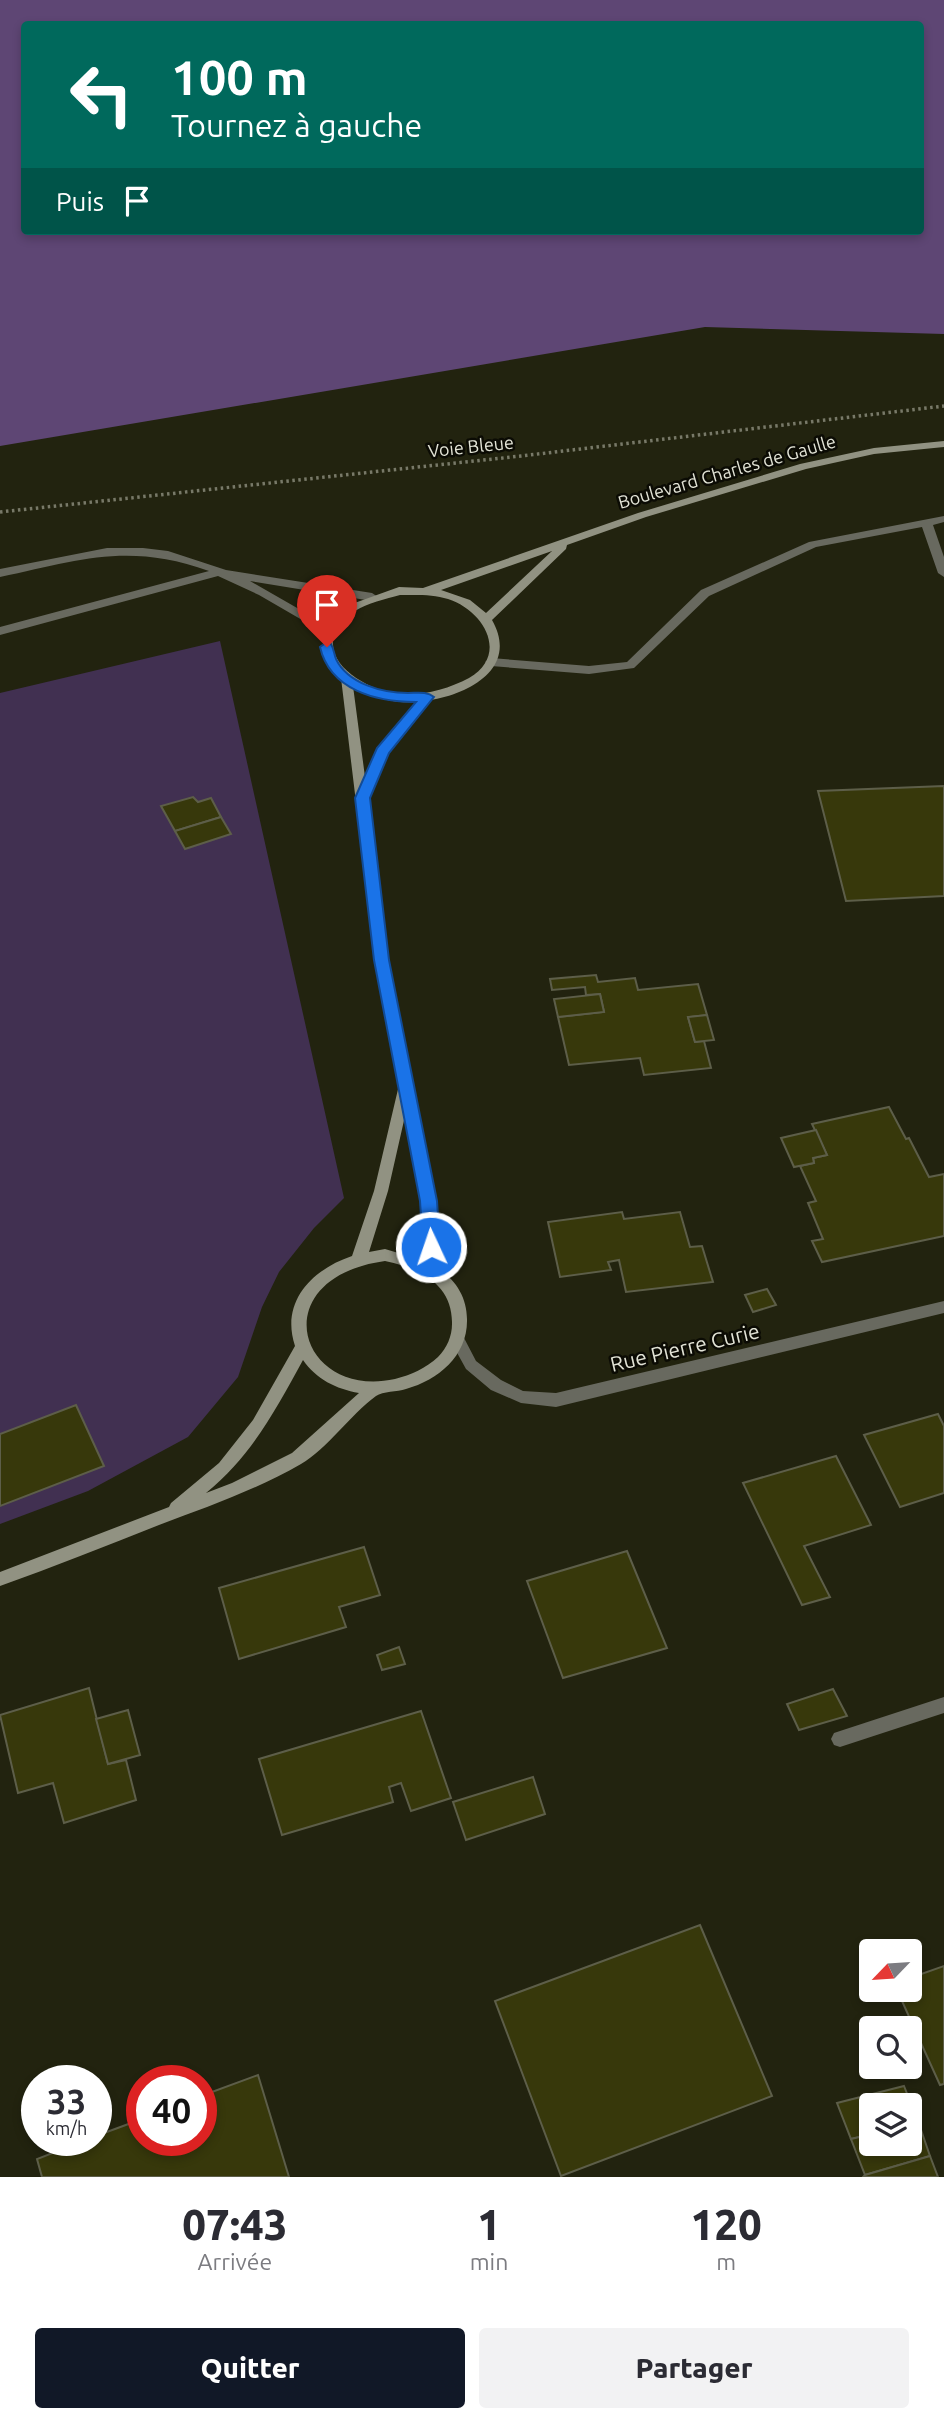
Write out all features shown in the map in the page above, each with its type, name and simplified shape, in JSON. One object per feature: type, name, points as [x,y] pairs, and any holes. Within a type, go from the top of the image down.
[{"type":"street","name":"Boulevard Charles de Gaulle","points":[[426,591],[642,515],[804,466],[874,451],[944,444]]},
{"type":"street","points":[[491,662],[589,670],[630,665],[705,593],[813,544],[944,519]]},
{"type":"street","points":[[926,522],[944,573]]},
{"type":"street","name":"Boulevard Charles de Gaulle","points":[[487,619],[566,543]]},
{"type":"street","points":[[0,573],[100,554],[142,551],[177,558],[218,572],[289,606],[328,631]]},
{"type":"street","points":[[0,631],[218,572],[372,597]]},
{"type":"street","points":[[399,591],[426,591],[452,597],[474,607],[487,619],[495,635],[496,648],[491,662],[476,678],[454,690],[427,697],[397,697],[369,691],[346,679],[330,661],[328,631],[349,608],[372,597],[399,591]]},
{"type":"street","points":[[346,679],[380,947],[429,1201],[433,1270]]},
{"type":"street","points":[[362,798],[382,751],[427,697]]},
{"type":"street","points":[[359,1258],[382,1191],[407,1082]]},
{"type":"street","points":[[384,1255],[411,1259],[433,1270],[452,1289],[461,1314],[458,1340],[446,1360],[427,1376],[401,1386],[373,1389],[343,1383],[319,1368],[303,1346],[299,1324],[303,1302],[315,1282],[334,1268],[359,1258],[384,1255]]},
{"type":"street","name":"Rue Pierre Curie","points":[[458,1340],[471,1364],[496,1385],[521,1398],[556,1400],[944,1307]]},
{"type":"street","points":[[168,1515],[225,1468],[259,1425],[303,1346]]},
{"type":"street","points":[[0,1579],[238,1488],[298,1458],[373,1389]]},
{"type":"street","points":[[840,1739],[944,1705]]},
{"type":"path","name":"Voie Bleue","points":[[0,512],[521,456],[944,406]]},
{"type":"shaded area","points":[[0,0],[944,0],[944,334],[705,327],[0,446]]},
{"type":"shaded area","points":[[220,641],[344,1198],[314,1228],[279,1272],[262,1307],[238,1377],[188,1437],[88,1491],[0,1524],[0,693]]},
{"type":"building","points":[[944,786],[944,896],[846,901],[818,791]]},
{"type":"building","points":[[193,797],[198,802],[211,798],[221,817],[175,831],[161,806]]},
{"type":"building","points":[[221,817],[231,834],[185,849],[175,831]]},
{"type":"building","points":[[596,975],[598,982],[635,978],[638,990],[698,984],[707,1015],[688,1017],[695,1042],[704,1041],[711,1068],[644,1075],[640,1058],[569,1065],[558,1017],[604,1012],[600,994],[586,995],[585,987],[552,990],[550,979]]},
{"type":"building","points":[[600,994],[604,1012],[558,1017],[554,999]]},
{"type":"building","points":[[707,1015],[714,1040],[695,1042],[688,1017]]},
{"type":"building","points":[[889,1107],[929,1177],[944,1174],[944,1236],[822,1262],[812,1241],[823,1239],[808,1203],[816,1201],[800,1166],[814,1163],[813,1158],[827,1155],[812,1124]]},
{"type":"building","points":[[816,1130],[827,1155],[813,1158],[814,1163],[794,1167],[781,1138]]},
{"type":"building","points":[[622,1212],[624,1219],[680,1212],[690,1247],[702,1246],[713,1282],[626,1292],[619,1260],[608,1262],[611,1270],[560,1277],[548,1222]]},
{"type":"building","points":[[767,1289],[776,1305],[753,1312],[745,1295]]},
{"type":"building","points":[[76,1405],[104,1466],[0,1506],[0,1434]]},
{"type":"building","points":[[938,1414],[944,1426],[944,1493],[900,1507],[864,1435]]},
{"type":"building","points":[[836,1456],[871,1525],[804,1546],[830,1597],[802,1605],[743,1483]]},
{"type":"building","points":[[364,1547],[380,1595],[339,1607],[346,1627],[239,1659],[219,1588]]},
{"type":"building","points":[[627,1551],[667,1648],[563,1678],[527,1581]]},
{"type":"building","points":[[399,1647],[405,1664],[382,1670],[377,1655]]},
{"type":"building","points":[[89,1688],[108,1764],[126,1760],[136,1800],[64,1823],[53,1783],[18,1793],[0,1715]]},
{"type":"building","points":[[833,1689],[847,1716],[799,1730],[787,1704]]},
{"type":"building","points":[[128,1710],[140,1755],[108,1764],[96,1719]]},
{"type":"building","points":[[421,1711],[451,1798],[411,1811],[401,1783],[389,1787],[393,1802],[282,1835],[259,1759]]},
{"type":"building","points":[[533,1777],[545,1814],[466,1840],[453,1802]]},
{"type":"building","points":[[700,1925],[772,2096],[561,2176],[495,2001]]},
{"type":"building","points":[[944,1966],[944,2084],[940,2085],[922,2045],[922,2016],[909,2016],[902,2002],[922,2002],[922,1974]]},
{"type":"building","points":[[258,2075],[289,2177],[42,2177],[37,2159],[45,2156],[112,2156],[112,2130],[126,2125],[126,2156],[217,2156],[217,2090]]},
{"type":"building","points":[[904,2086],[907,2093],[876,2093]]},
{"type":"building","points":[[859,2097],[859,2137],[851,2139],[837,2103]]},
{"type":"building","points":[[922,2133],[930,2156],[865,2175],[851,2139],[859,2137],[859,2156],[922,2156]]},
{"type":"building","points":[[930,2156],[938,2177],[863,2177],[865,2175]]},
{"type":"route","points":[[327,647],[330,661],[346,679],[369,691],[397,697],[427,697],[382,751],[362,798],[376,923],[429,1201],[431,1247]]}]
